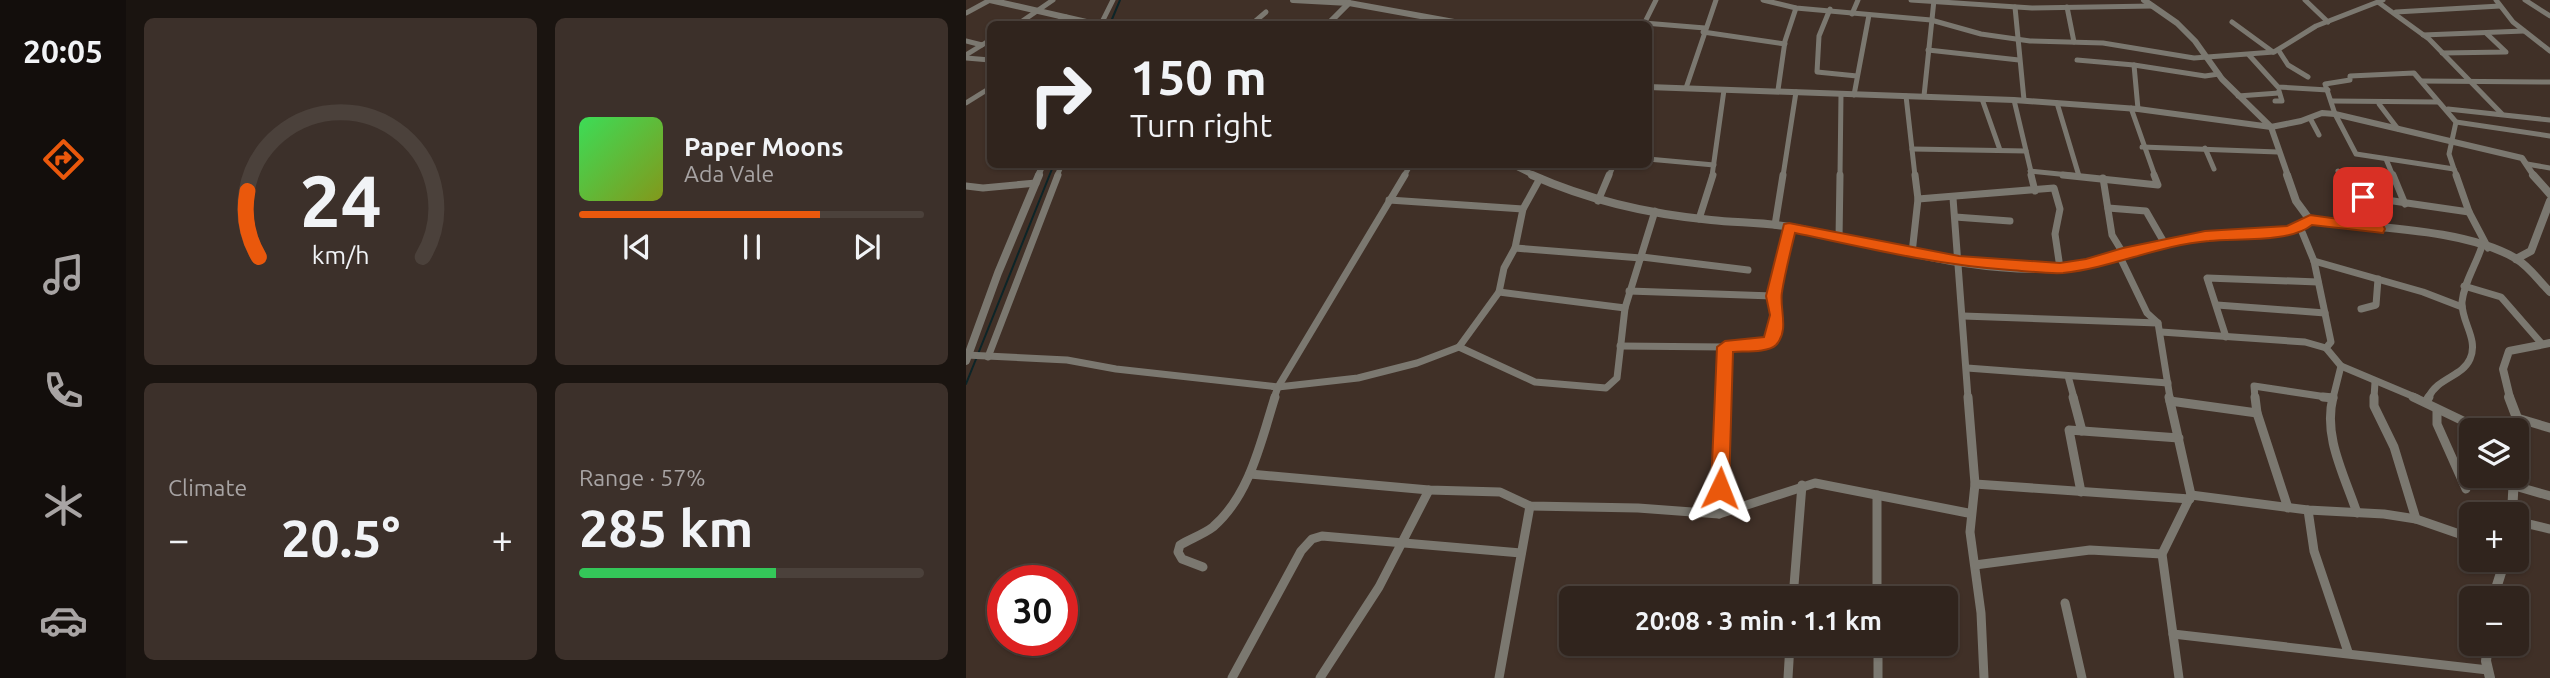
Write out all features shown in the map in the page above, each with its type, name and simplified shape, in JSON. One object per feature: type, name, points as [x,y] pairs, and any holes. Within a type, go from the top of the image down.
[{"type":"street","points":[[966,13],[990,0],[1077,21]]},
{"type":"street","points":[[1022,21],[1053,0]]},
{"type":"street","points":[[1102,21],[1112,0]]},
{"type":"street","points":[[1293,0],[1351,2],[1441,21]]},
{"type":"street","points":[[1646,21],[1656,0]]},
{"type":"street","points":[[1686,88],[1716,0]]},
{"type":"street","points":[[1763,0],[1785,3],[1796,8],[1931,20],[1981,34],[2074,43],[2103,43],[2194,58],[2277,51],[2300,34],[2368,2],[2381,1],[2423,35],[2473,82],[2502,114]]},
{"type":"street","points":[[1852,14],[1858,0]]},
{"type":"street","points":[[1911,0],[2032,8],[2153,6]]},
{"type":"street","points":[[2028,0],[2032,8]]},
{"type":"street","points":[[2091,0],[2099,7]]},
{"type":"street","points":[[2144,0],[2177,23],[2209,58],[2238,96],[2270,127],[2296,201],[2310,220],[2452,239],[2485,247],[2516,259],[2550,292]]},
{"type":"street","points":[[2305,0],[2328,22]]},
{"type":"street","points":[[2496,0],[2524,31],[2550,51]]},
{"type":"street","points":[[2525,0],[2550,16]]},
{"type":"street","points":[[1924,96],[1934,1]]},
{"type":"street","points":[[1331,21],[1351,2]]},
{"type":"street","points":[[2396,12],[2500,6]]},
{"type":"street","points":[[2015,7],[2024,100]]},
{"type":"street","points":[[2067,7],[2074,43]]},
{"type":"street","points":[[2089,7],[2096,14]]},
{"type":"street","points":[[1778,90],[1785,44],[1796,8]]},
{"type":"street","points":[[2537,8],[2550,9]]},
{"type":"street","points":[[1830,9],[1819,36],[1817,72],[1857,76]]},
{"type":"street","points":[[1256,21],[1266,12]]},
{"type":"street","points":[[1854,95],[1869,15]]},
{"type":"street","points":[[1059,21],[1066,17]]},
{"type":"street","points":[[2232,22],[2277,51],[2288,65],[2308,76]]},
{"type":"street","points":[[1652,25],[1704,30],[1785,44]]},
{"type":"street","points":[[2423,35],[2524,31]]},
{"type":"street","points":[[2442,53],[2506,52],[2486,33]]},
{"type":"street","points":[[966,41],[982,45]]},
{"type":"street","points":[[966,57],[987,42]]},
{"type":"street","points":[[1928,50],[2019,60]]},
{"type":"street","points":[[2249,55],[2279,90],[2282,100],[2275,101]]},
{"type":"street","points":[[966,57],[987,60]]},
{"type":"street","points":[[2077,60],[2134,65],[2205,76],[2219,74]]},
{"type":"street","points":[[2030,172],[2158,185],[2142,147],[2134,108],[2134,65]]},
{"type":"street","points":[[2426,402],[2434,386],[2465,368],[2472,356],[2472,330],[2462,307],[2464,286],[2485,247],[2469,212],[2455,169],[2449,154],[2456,122],[2448,109],[2438,102],[2414,73],[2350,76],[2350,80],[2325,84],[2335,114],[2356,154],[2455,169]]},
{"type":"street","points":[[2422,81],[2550,82]]},
{"type":"street","points":[[1652,87],[2024,100],[2134,108],[2270,127],[2322,113],[2335,114],[2522,158],[2530,172],[2550,194]]},
{"type":"street","points":[[966,103],[987,90]]},
{"type":"street","points":[[1699,219],[1714,165],[1724,90]]},
{"type":"street","points":[[2238,96],[2279,90],[2328,90]]},
{"type":"street","points":[[1775,225],[1796,92]]},
{"type":"street","points":[[1839,239],[1841,94]]},
{"type":"street","points":[[1906,96],[1917,199],[1912,253]]},
{"type":"street","points":[[1982,99],[2000,150]]},
{"type":"street","points":[[2014,100],[2035,191]]},
{"type":"street","points":[[2332,101],[2379,104],[2438,102]]},
{"type":"street","points":[[2057,103],[2080,176]]},
{"type":"street","points":[[2379,104],[2398,129]]},
{"type":"street","points":[[2448,109],[2550,120]]},
{"type":"street","points":[[2310,118],[2319,135]]},
{"type":"street","points":[[2456,122],[2548,136],[2550,142]]},
{"type":"street","points":[[2142,147],[2278,152]]},
{"type":"street","points":[[2205,148],[2214,169]]},
{"type":"street","points":[[1912,149],[2026,151]]},
{"type":"street","points":[[1652,159],[1714,165]]},
{"type":"street","points":[[2386,159],[2405,204]]},
{"type":"street","points":[[2527,164],[2550,168]]},
{"type":"street","points":[[1042,168],[967,357],[1067,360],[1116,369],[1278,387],[1358,378],[1418,363],[1459,347],[1499,292],[1504,268],[1515,248],[1523,209],[1539,180]]},
{"type":"street","points":[[988,357],[1060,168]]},
{"type":"street","points":[[1203,567],[1182,559],[1178,552],[1180,545],[1213,527],[1237,497],[1250,474],[1278,387],[1409,168]]},
{"type":"street","points":[[1598,201],[1612,168]]},
{"type":"street","points":[[1530,169],[1539,180],[1598,201],[1699,219],[1789,227],[1959,261],[2060,268],[2205,236],[2300,228],[2310,220]]},
{"type":"street","points":[[2338,171],[2345,194],[2469,212]]},
{"type":"street","points":[[2103,178],[2112,235],[2147,313],[2158,323],[2161,332],[2171,401],[2191,497],[2162,554],[2179,678]]},
{"type":"street","points":[[966,186],[983,188],[1036,183]]},
{"type":"street","points":[[1917,199],[2054,188],[2059,202],[2060,218],[2055,234],[2060,268]]},
{"type":"street","points":[[2363,197],[2378,229]]},
{"type":"street","points":[[1953,198],[1975,484],[1968,513],[1981,616],[1984,678]]},
{"type":"street","points":[[1389,200],[1523,209]]},
{"type":"street","points":[[2516,259],[2531,251],[2550,201]]},
{"type":"street","points":[[2108,208],[2146,211],[2165,244]]},
{"type":"street","points":[[1459,347],[1535,382],[1606,388],[1617,378],[1625,307],[1655,211]]},
{"type":"street","points":[[1955,217],[2010,221]]},
{"type":"street","points":[[1620,346],[1725,347],[1768,343],[1777,315],[1773,296],[1789,227]]},
{"type":"street","points":[[2300,228],[2314,261],[2331,342],[2326,348]]},
{"type":"street","points":[[1515,248],[1748,270]]},
{"type":"street","points":[[2314,261],[2423,292],[2462,307]]},
{"type":"street","points":[[2226,337],[2207,278],[2318,282]]},
{"type":"street","points":[[2361,309],[2376,305],[2378,279]]},
{"type":"street","points":[[2464,286],[2501,298],[2546,344]]},
{"type":"street","points":[[1629,291],[1773,296]]},
{"type":"street","points":[[1499,292],[1625,307]]},
{"type":"street","points":[[2217,305],[2325,313]]},
{"type":"street","points":[[1963,316],[2158,323]]},
{"type":"street","points":[[2161,332],[2305,342],[2326,348],[2341,366],[2426,402],[2459,420]]},
{"type":"street","points":[[2517,418],[2500,370],[2502,362],[2509,351],[2546,344]]},
{"type":"street","points":[[1719,514],[1725,347]]},
{"type":"street","points":[[2341,366],[2329,414],[2329,431],[2357,513]]},
{"type":"street","points":[[1967,368],[2168,383]]},
{"type":"street","points":[[2068,376],[2082,431]]},
{"type":"street","points":[[2375,382],[2374,406],[2394,447],[2416,519]]},
{"type":"street","points":[[2288,508],[2257,413],[2255,386],[2333,398]]},
{"type":"street","points":[[2171,401],[2257,413]]},
{"type":"street","points":[[2437,410],[2437,424],[2466,489]]},
{"type":"street","points":[[2529,422],[2550,428]]},
{"type":"street","points":[[2081,492],[2069,430],[2179,438]]},
{"type":"street","points":[[1250,474],[1429,490],[1500,492],[1530,506],[1638,508],[1719,514],[1815,483],[1968,513]]},
{"type":"street","points":[[1975,484],[2191,497],[2308,510],[2384,513],[2416,519],[2459,534]]},
{"type":"street","points":[[1794,586],[1802,485]]},
{"type":"street","points":[[2529,487],[2550,496]]},
{"type":"street","points":[[1320,678],[1379,587],[1429,490]]},
{"type":"street","points":[[1877,495],[1877,586]]},
{"type":"street","points":[[1499,678],[1530,506]]},
{"type":"street","points":[[2308,510],[2314,551],[2348,652]]},
{"type":"street","points":[[2529,524],[2550,529]]},
{"type":"street","points":[[1232,678],[1301,551],[1312,539],[1322,536],[1521,553]]},
{"type":"street","points":[[1975,565],[2090,550],[2162,554]]},
{"type":"street","points":[[2065,603],[2082,678]]},
{"type":"street","points":[[2173,634],[2348,652],[2489,674],[2488,656]]},
{"type":"street","points":[[1788,678],[1789,656]]},
{"type":"street","points":[[1878,656],[1878,678]]},
{"type":"waterway","points":[[1111,21],[1120,0]]},
{"type":"waterway","points":[[978,354],[1052,168]]},
{"type":"waterway","points":[[966,384],[976,359]]},
{"type":"route","points":[[1720,488],[1725,347],[1768,343],[1771,339],[1777,315],[1773,296],[1789,227],[1959,261],[2060,268],[2086,265],[2123,253],[2205,236],[2287,231],[2300,228],[2310,220],[2378,229],[2363,197]]}]
